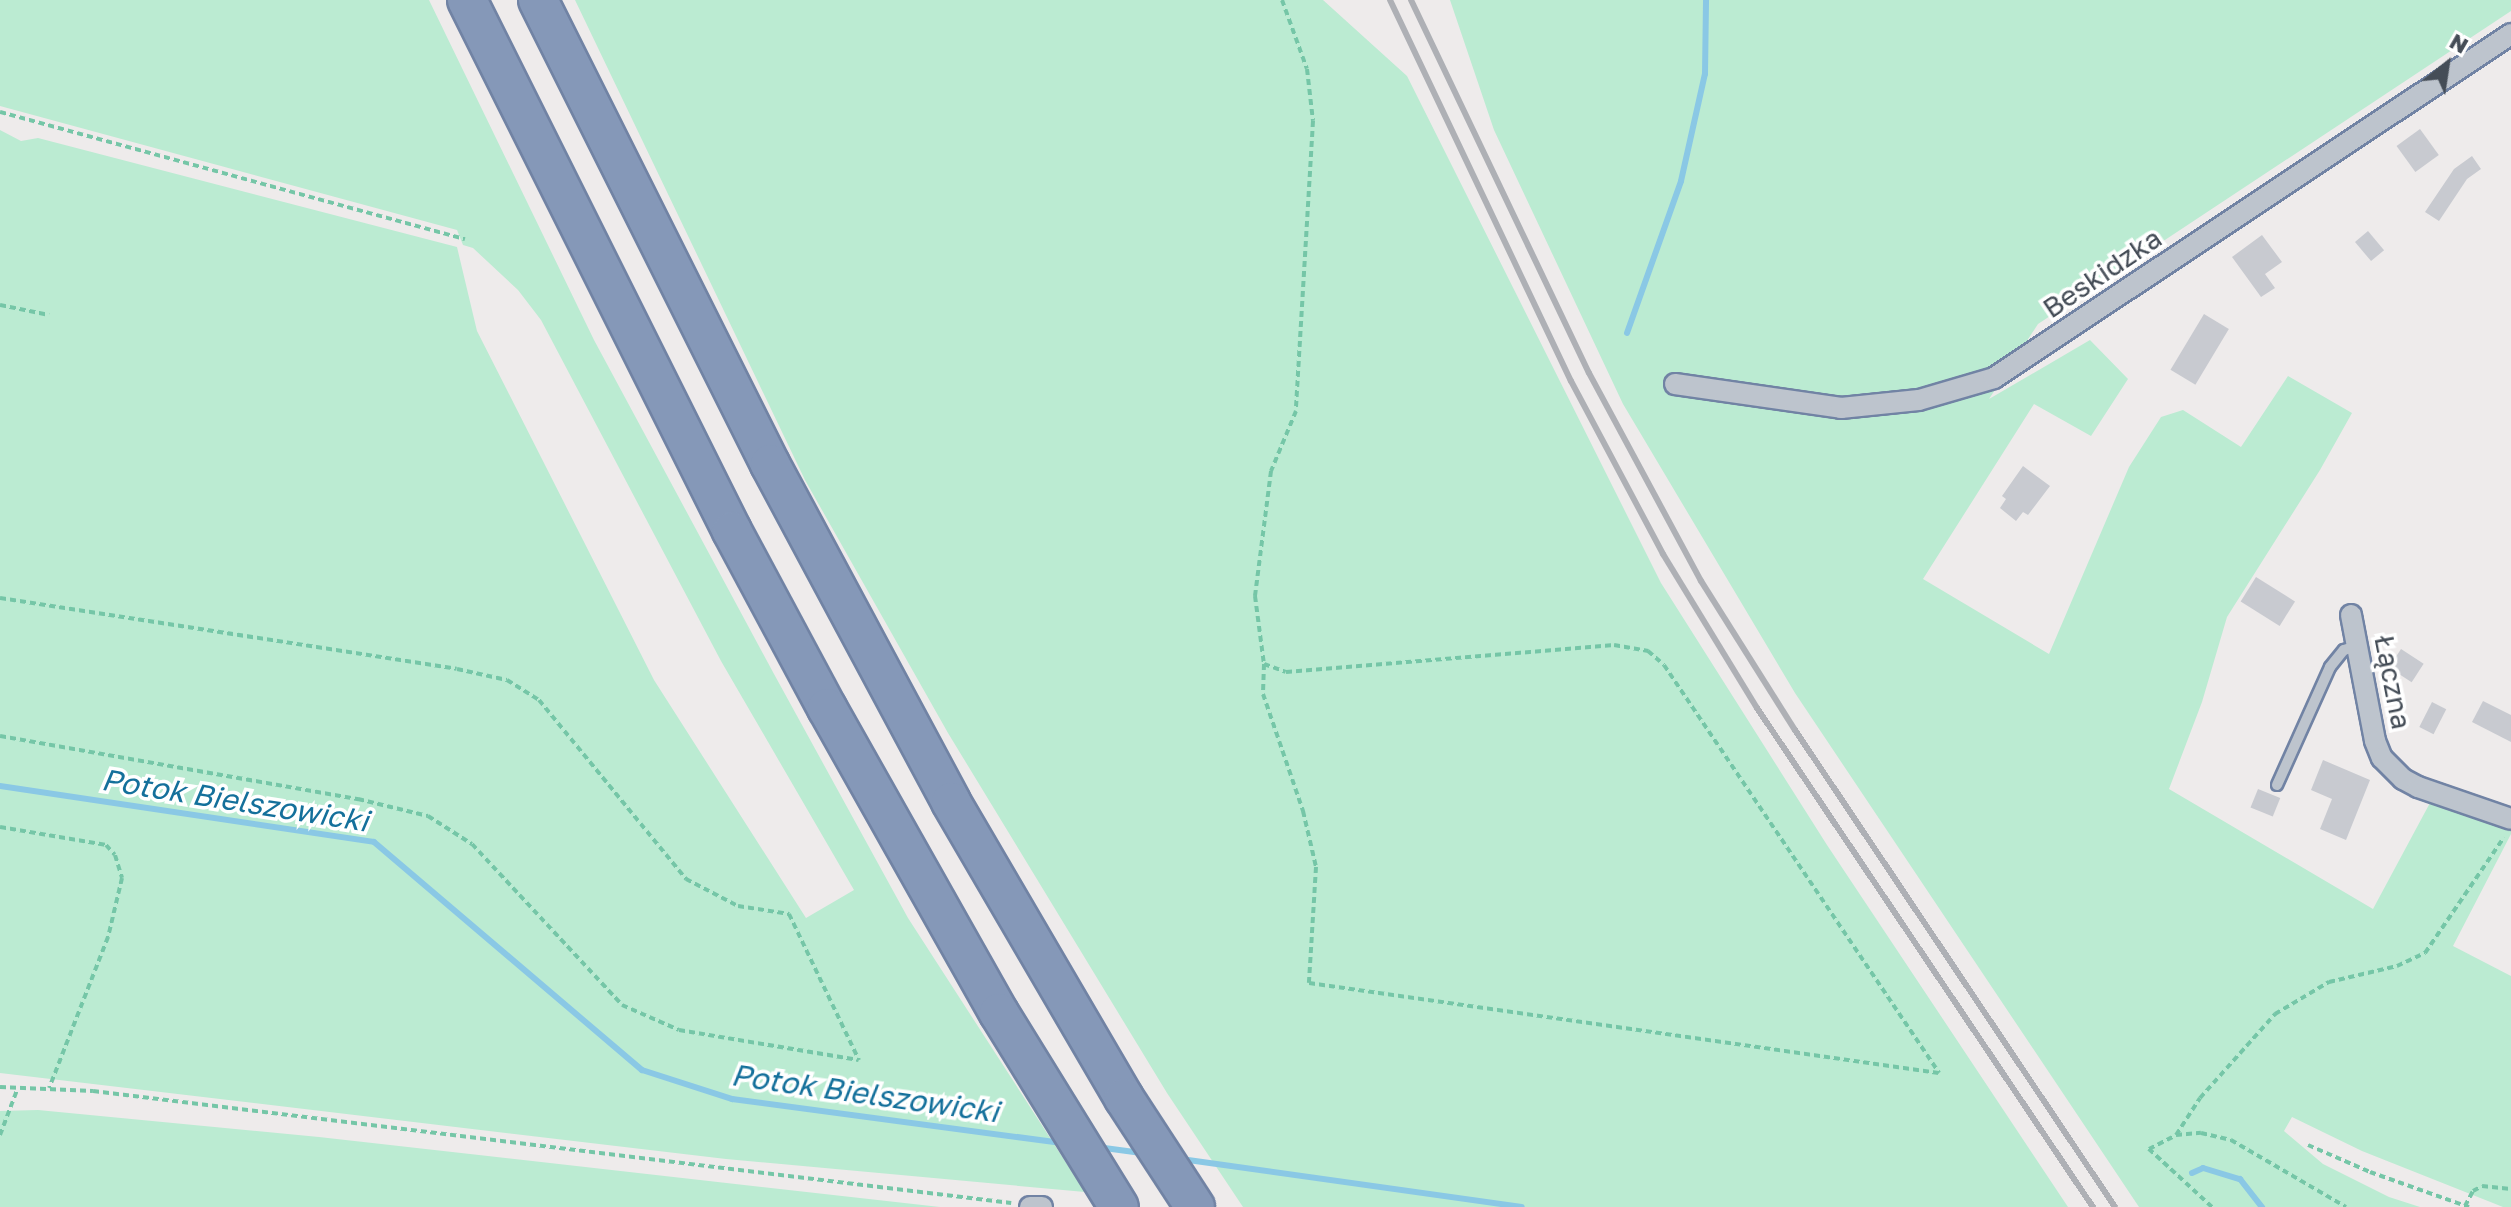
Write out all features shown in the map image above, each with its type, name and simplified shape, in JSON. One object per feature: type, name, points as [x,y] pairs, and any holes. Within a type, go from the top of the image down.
[{"type":"highway","points":[[467,0],[711,489],[819,695],[936,906],[1119,1207]]},
{"type":"highway","points":[[538,0],[693,312],[855,626],[951,802],[1124,1098],[1195,1207]]},
{"type":"street","name":"Beskidzka","points":[[1675,384],[1841,408],[1919,400],[1994,378],[2511,34]]},
{"type":"street","name":"Łączna","points":[[2351,615],[2375,741],[2392,770],[2418,787],[2511,822]]},
{"type":"lane","points":[[2277,785],[2330,667],[2344,650],[2356,646]]},
{"type":"path","points":[[1264,664],[1286,672],[1614,645],[1648,651],[1664,665],[1939,1073],[1309,983],[1316,867],[1303,811],[1263,694],[1264,664],[1255,596],[1271,471],[1296,411],[1313,121],[1307,69],[1282,0]]},
{"type":"path","points":[[0,112],[465,239]]},
{"type":"path","points":[[0,305],[49,315]]},
{"type":"path","points":[[0,598],[457,669],[507,680],[539,700],[686,879],[738,906],[789,914],[859,1060],[679,1030],[622,1005],[472,844],[428,816],[358,799],[0,736]]},
{"type":"path","points":[[2176,1135],[2200,1098],[2275,1014],[2329,982],[2397,966],[2425,953],[2511,822]]},
{"type":"path","points":[[0,827],[106,845],[115,855],[122,878],[108,937],[49,1088]]},
{"type":"path","points":[[0,1087],[17,1090],[49,1088],[1034,1206]]},
{"type":"path","points":[[0,1135],[17,1090]]},
{"type":"path","points":[[2212,1207],[2149,1149],[2176,1135],[2201,1133],[2231,1140],[2346,1207]]},
{"type":"path","points":[[2308,1145],[2370,1172],[2467,1206],[2473,1191],[2482,1186],[2511,1189]]},
{"type":"green space","points":[[0,0],[429,0],[594,340],[908,918],[1085,1192],[726,1159],[0,1073],[0,130],[21,141],[38,138],[457,247],[477,331],[654,680],[806,918],[854,890],[721,661],[541,320],[518,290],[473,248],[463,245],[457,230],[0,106]]},
{"type":"green space","points":[[575,0],[1323,0],[1407,76],[1661,583],[1827,845],[2068,1207],[1243,1207],[1167,1093],[948,733],[805,480]]},
{"type":"green space","points":[[1450,0],[2511,0],[2511,11],[2038,324],[1989,399],[2090,340],[2128,379],[2091,436],[2034,404],[1923,579],[2049,654],[2129,467],[2161,417],[2183,410],[2241,447],[2288,376],[2352,413],[2320,470],[2227,617],[2202,702],[2169,789],[2373,909],[2431,801],[2511,827],[2511,834],[2453,946],[2511,976],[2511,1207],[2503,1207],[2362,1151],[2292,1117],[2284,1131],[2323,1164],[2389,1197],[2420,1207],[2139,1207],[1795,693],[1623,404],[1494,130]]},
{"type":"green space","points":[[38,1110],[319,1137],[940,1207],[0,1207],[0,1111]]},
{"type":"building","points":[[2420,129],[2439,155],[2415,172],[2397,146]]},
{"type":"building","points":[[2472,156],[2481,169],[2467,179],[2439,221],[2425,212],[2454,169]]},
{"type":"building","points":[[2368,231],[2384,250],[2371,261],[2355,242]]},
{"type":"building","points":[[2262,235],[2282,262],[2265,274],[2275,288],[2261,297],[2232,257]]},
{"type":"building","points":[[2204,314],[2229,329],[2195,385],[2171,370]]},
{"type":"building","points":[[2023,466],[2050,486],[2028,515],[2023,512],[2016,521],[2000,508],[2006,499],[2002,496]]},
{"type":"building","points":[[2256,577],[2295,601],[2280,626],[2241,602]]},
{"type":"building","points":[[2401,649],[2424,664],[2412,682],[2389,667]]},
{"type":"building","points":[[2483,701],[2511,715],[2511,742],[2472,722]]},
{"type":"building","points":[[2432,702],[2446,709],[2434,734],[2419,727]]},
{"type":"building","points":[[2323,760],[2370,780],[2346,840],[2320,829],[2332,799],[2311,790]]},
{"type":"building","points":[[2258,789],[2280,798],[2273,817],[2251,808]]},
{"type":"waterway","points":[[1627,333],[1681,181],[1705,74],[1706,0]]},
{"type":"waterway","name":"Potok Bielszowicki","points":[[0,786],[374,842],[642,1070],[732,1099],[1062,1143]]},
{"type":"waterway","name":"Potok Bielszowicki","points":[[1097,1147],[1142,1153]]},
{"type":"waterway","name":"Potok Bielszowicki","points":[[1181,1159],[1522,1207]]},
{"type":"waterway","name":"Potok Bielszowicki","points":[[2192,1173],[2203,1168],[2240,1179],[2262,1207]]},
{"type":"railway","points":[[1390,0],[1571,381],[1663,554],[1757,708],[2093,1207]]},
{"type":"railway","points":[[1411,0],[1589,373],[1701,581],[1795,730],[2115,1207]]}]
